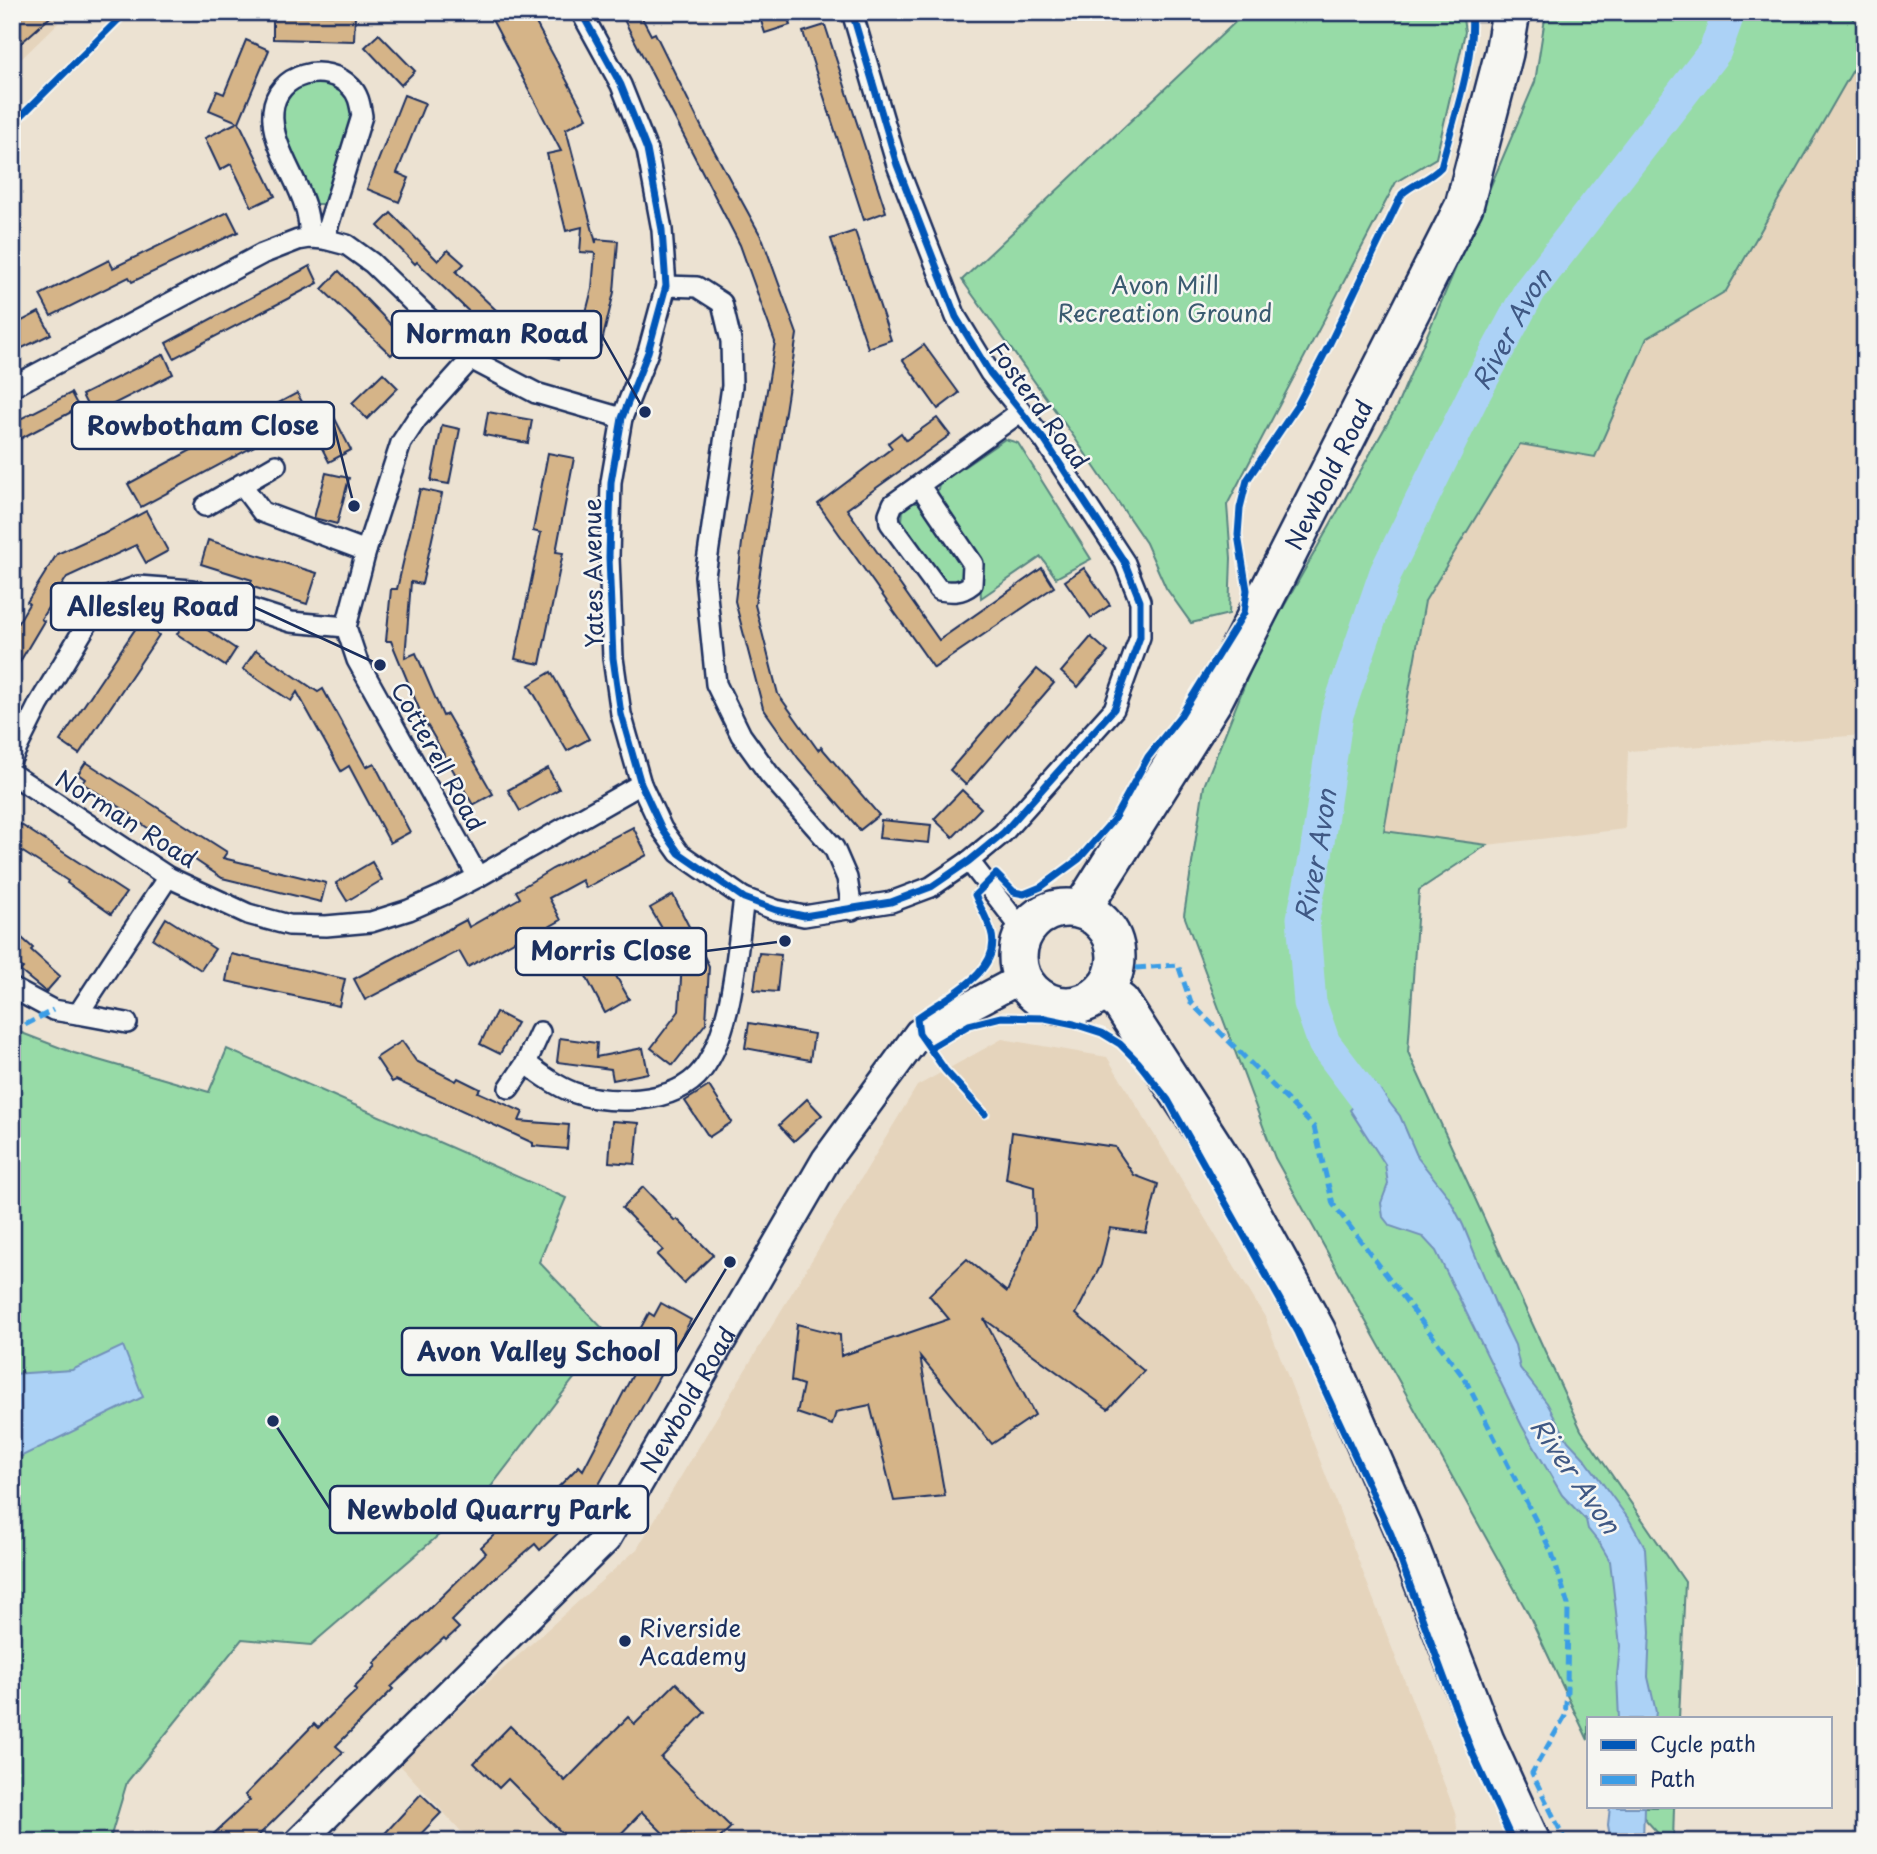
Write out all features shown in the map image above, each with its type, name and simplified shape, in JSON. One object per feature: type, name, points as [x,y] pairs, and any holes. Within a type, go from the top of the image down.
[{"type":"highway","name":"Newbold Road","points":[[1082,909],[1214,699],[1464,206],[1504,53],[1511,12]]},
{"type":"highway","points":[[1066,907],[1082,909],[1097,916],[1109,928],[1116,943],[1115,968],[1104,990],[1084,1003],[1060,1006],[1044,1001],[1031,991],[1022,978],[1018,955],[1024,932],[1035,919],[1049,910],[1066,907]]},
{"type":"highway","points":[[1104,990],[1121,1003],[1228,1169],[1316,1330],[1404,1532],[1485,1741],[1531,1842]]},
{"type":"main road","name":"Newbold Road","points":[[299,1842],[606,1539],[826,1160],[919,1033],[1022,978]]},
{"type":"street","name":"Yates Avenue","points":[[581,12],[621,85],[646,150],[662,230],[666,286],[648,352],[622,418],[611,482],[609,557],[612,658],[621,714],[641,784],[662,829],[680,853],[744,898],[776,910],[804,916],[891,902],[931,887],[1003,833],[1038,792]]},
{"type":"street","name":"Fosterd Road","points":[[852,12],[897,165],[956,317],[990,373],[1045,441],[1125,563],[1140,601],[1140,637],[1114,709],[1038,792]]},
{"type":"street","points":[[316,73],[327,74],[351,86],[359,99],[362,116],[317,238],[276,134],[273,114],[277,96],[283,86],[301,74],[316,73]]},
{"type":"street","points":[[12,387],[262,254],[290,243],[317,238],[347,245],[372,263],[471,359],[536,393],[622,418]]},
{"type":"street","points":[[666,286],[697,288],[722,303],[731,341],[732,386],[705,576],[716,684],[741,735],[769,774],[834,848],[847,878],[852,910]]},
{"type":"street","points":[[12,758],[39,705],[102,599],[138,586],[192,590],[291,622],[346,627],[366,551],[401,443],[416,420],[471,359]]},
{"type":"street","name":"Fosterd Road","points":[[920,486],[973,564],[972,584],[966,589],[954,593],[939,590],[890,523],[892,504],[1020,412]]},
{"type":"street","points":[[205,506],[276,465]]},
{"type":"street","points":[[241,484],[262,512],[366,551]]},
{"type":"street","name":"Cotterell Road","points":[[346,627],[357,660],[478,877]]},
{"type":"street","name":"Norman Road","points":[[12,774],[168,877],[248,914],[289,925],[326,926],[371,922],[408,910],[478,877],[641,784]]},
{"type":"street","points":[[969,861],[1024,932]]},
{"type":"street","points":[[78,1014],[168,877]]},
{"type":"street","points":[[526,1063],[541,1075],[575,1094],[600,1100],[636,1100],[666,1095],[696,1077],[716,1045],[732,991],[744,898]]},
{"type":"street","points":[[12,988],[53,1010],[127,1023]]},
{"type":"street","points":[[509,1088],[526,1063],[540,1032]]},
{"type":"shaded area","points":[[12,12],[52,12],[58,23],[12,68]]},
{"type":"shaded area","points":[[1855,66],[1865,70],[1865,735],[1628,751],[1625,829],[1487,845],[1384,831],[1425,601],[1520,444],[1595,457],[1647,338],[1726,291]]},
{"type":"shaded area","points":[[1002,1039],[1107,1057],[1265,1317],[1455,1812],[1459,1842],[471,1842],[398,1763],[637,1549],[917,1086]]},
{"type":"green space","name":"Avon Mill Recreation Ground","points":[[1246,12],[1462,12],[1465,32],[1436,158],[1396,182],[1227,505],[1231,558],[1229,614],[1191,623],[1166,588],[1146,543],[962,280]]},
{"type":"green space","points":[[1546,12],[1847,12],[1865,33],[1865,49],[1726,291],[1647,338],[1595,457],[1520,444],[1425,601],[1384,831],[1487,845],[1419,890],[1408,1052],[1581,1430],[1685,1582],[1679,1717],[1587,1717],[1587,1738],[1529,1615],[1275,1158],[1184,915],[1204,786],[1257,654],[1396,408],[1535,82]]},
{"type":"green space","points":[[320,82],[344,95],[351,104],[353,117],[348,141],[323,204],[315,204],[281,124],[280,104],[300,85]]},
{"type":"green space","points":[[1005,439],[1018,443],[1091,559],[1056,578],[1041,557],[981,598],[979,558],[936,498],[939,484]]},
{"type":"green space","points":[[911,503],[920,503],[966,568],[964,579],[959,584],[945,582],[902,520],[903,511]]},
{"type":"green space","points":[[14,1030],[74,1053],[209,1092],[227,1049],[566,1198],[539,1262],[608,1334],[483,1497],[311,1645],[242,1639],[127,1782],[109,1842],[12,1842]]},
{"type":"green space","points":[[1635,1808],[1674,1808],[1673,1842],[1666,1842]]},
{"type":"water","points":[[1374,1083],[1400,1116],[1418,1158],[1448,1196],[1463,1225],[1515,1345],[1520,1368],[1547,1403],[1568,1441],[1584,1458],[1630,1521],[1645,1548],[1650,1632],[1648,1677],[1655,1717],[1619,1717],[1617,1676],[1620,1646],[1610,1561],[1588,1529],[1586,1520],[1562,1495],[1522,1426],[1436,1251],[1423,1237],[1390,1226],[1383,1217],[1381,1203],[1388,1184],[1385,1164],[1350,1110]]},
{"type":"water","points":[[123,1346],[143,1397],[12,1461],[12,1374],[72,1370]]},
{"type":"water","points":[[1610,1808],[1644,1808],[1643,1842],[1611,1842],[1608,1825]]},
{"type":"building","points":[[12,12],[56,12],[12,51]]},
{"type":"building","points":[[488,12],[530,12],[587,118],[566,129],[596,243],[596,239],[618,241],[614,292],[600,350],[578,344],[592,289],[595,253],[580,252],[582,227],[566,231],[547,154],[561,151]]},
{"type":"building","points":[[620,12],[639,12],[651,35],[655,33],[705,134],[763,240],[797,334],[755,605],[778,694],[818,750],[821,747],[879,815],[860,830],[798,758],[763,708],[735,601],[743,535],[775,342],[740,245]]},
{"type":"building","points":[[758,12],[786,12],[790,25],[765,33]]},
{"type":"building","points":[[273,13],[355,15],[354,41],[273,39]]},
{"type":"building","points":[[825,25],[886,212],[864,220],[803,32]]},
{"type":"building","points":[[379,34],[415,71],[401,85],[365,47]]},
{"type":"building","points":[[246,40],[269,50],[239,122],[275,196],[252,207],[231,164],[220,170],[205,138],[238,122],[209,110],[217,91],[224,94]]},
{"type":"building","points":[[404,95],[425,103],[397,173],[409,178],[399,202],[367,189]]},
{"type":"building","points":[[228,212],[238,232],[132,282],[129,277],[51,316],[40,295],[109,260],[113,268]]},
{"type":"building","points":[[391,213],[438,261],[448,250],[464,264],[456,272],[515,328],[564,340],[559,359],[504,345],[417,262],[415,264],[378,226]]},
{"type":"building","points":[[855,231],[891,340],[868,348],[831,239]]},
{"type":"building","points":[[310,266],[318,283],[174,358],[166,343]]},
{"type":"building","points":[[339,271],[406,340],[391,355],[322,289]]},
{"type":"building","points":[[39,312],[51,334],[12,353],[12,326]]},
{"type":"building","points":[[924,345],[959,393],[938,409],[903,360]]},
{"type":"building","points":[[164,354],[173,374],[92,415],[82,395]]},
{"type":"building","points":[[383,373],[398,388],[367,419],[352,403]]},
{"type":"building","points":[[71,393],[79,408],[12,443],[12,423]]},
{"type":"building","points":[[297,393],[310,416],[141,507],[128,484]]},
{"type":"building","points":[[330,409],[351,450],[329,462],[308,421]]},
{"type":"building","points":[[488,412],[532,420],[528,443],[484,435]]},
{"type":"building","points":[[937,418],[950,435],[847,509],[939,640],[1042,568],[1054,587],[934,668],[818,504],[892,448],[888,443],[901,433],[906,440]]},
{"type":"building","points":[[442,425],[460,429],[449,484],[431,481]]},
{"type":"building","points":[[548,453],[574,458],[556,552],[563,553],[540,664],[515,659],[541,533],[533,531]]},
{"type":"building","points":[[326,473],[349,478],[337,524],[314,518]]},
{"type":"building","points":[[420,489],[442,494],[422,584],[411,582],[405,658],[416,653],[443,716],[447,714],[493,794],[473,805],[422,716],[391,641],[386,641],[391,589],[397,589]]},
{"type":"building","points":[[146,511],[168,551],[146,563],[136,545],[67,577],[41,619],[44,621],[12,675],[12,633],[29,604],[27,602],[57,554],[102,535]]},
{"type":"building","points":[[208,540],[317,573],[307,604],[250,586],[252,580],[201,564]]},
{"type":"building","points":[[1084,568],[1110,605],[1091,618],[1065,581]]},
{"type":"building","points":[[188,617],[236,649],[225,666],[177,634]]},
{"type":"building","points":[[140,622],[159,635],[79,754],[60,741]]},
{"type":"building","points":[[1091,637],[1108,652],[1078,687],[1061,672]]},
{"type":"building","points":[[256,650],[318,692],[323,689],[366,767],[374,763],[410,832],[390,843],[349,766],[341,771],[297,692],[291,701],[243,669]]},
{"type":"building","points":[[1037,669],[1054,683],[966,785],[950,770]]},
{"type":"building","points":[[551,672],[589,739],[567,751],[529,685]]},
{"type":"building","points":[[86,762],[227,852],[223,858],[326,883],[321,902],[222,878],[82,783],[85,779],[78,774]]},
{"type":"building","points":[[548,768],[559,789],[520,811],[508,790]]},
{"type":"building","points":[[962,790],[981,808],[953,837],[934,819]]},
{"type":"building","points":[[12,819],[126,893],[111,914],[67,883],[68,881],[12,845]]},
{"type":"building","points":[[881,820],[931,825],[929,843],[879,838]]},
{"type":"building","points":[[633,827],[647,855],[586,888],[582,880],[549,898],[561,920],[540,932],[537,928],[468,967],[459,951],[365,1000],[354,979],[466,920],[469,927],[520,898],[516,891],[552,869]]},
{"type":"building","points":[[372,862],[382,880],[347,901],[336,883]]},
{"type":"building","points":[[673,895],[709,966],[706,1023],[673,1065],[651,1048],[679,1011],[682,962],[650,908]]},
{"type":"building","points":[[166,918],[215,949],[201,970],[153,939]]},
{"type":"building","points":[[12,929],[60,976],[46,992],[20,971],[23,968],[12,959]]},
{"type":"building","points":[[598,944],[629,999],[605,1013],[576,957]]},
{"type":"building","points":[[759,953],[781,955],[777,992],[754,990]]},
{"type":"building","points":[[231,954],[345,979],[339,1006],[226,981]]},
{"type":"building","points":[[496,1012],[517,1023],[500,1054],[480,1044]]},
{"type":"building","points":[[749,1023],[814,1034],[810,1060],[745,1048]]},
{"type":"building","points":[[560,1038],[597,1043],[596,1057],[643,1048],[648,1073],[613,1080],[611,1069],[557,1062]]},
{"type":"building","points":[[402,1041],[416,1061],[456,1081],[458,1078],[480,1089],[478,1092],[523,1112],[519,1121],[569,1125],[567,1149],[533,1146],[533,1143],[396,1080],[392,1082],[376,1058]]},
{"type":"building","points":[[709,1086],[732,1122],[709,1137],[685,1101]]},
{"type":"building","points":[[807,1099],[822,1115],[794,1141],[779,1125]]},
{"type":"building","points":[[612,1121],[639,1123],[635,1164],[609,1162]]},
{"type":"building","points":[[1012,1132],[1115,1147],[1134,1175],[1158,1184],[1146,1233],[1110,1228],[1101,1265],[1076,1314],[1144,1371],[1108,1409],[984,1319],[1035,1415],[992,1444],[920,1356],[945,1496],[894,1501],[870,1405],[836,1412],[832,1425],[797,1413],[803,1385],[791,1381],[797,1324],[840,1335],[841,1356],[949,1319],[929,1295],[967,1259],[1007,1292],[1035,1226],[1034,1187],[1006,1179]]},
{"type":"building","points":[[643,1187],[713,1255],[684,1283],[657,1255],[663,1250],[622,1208]]},
{"type":"building","points":[[661,1303],[691,1320],[587,1506],[540,1550],[535,1544],[493,1580],[452,1621],[459,1628],[446,1640],[444,1638],[391,1687],[393,1689],[336,1746],[343,1752],[252,1842],[205,1842],[250,1800],[245,1795],[314,1724],[318,1728],[357,1690],[354,1688],[376,1666],[374,1663],[486,1553],[481,1547],[522,1509],[529,1517],[579,1466],[583,1470],[652,1338],[639,1331],[649,1313],[654,1316]]},
{"type":"building","points":[[676,1683],[705,1712],[661,1758],[731,1827],[716,1842],[672,1842],[642,1812],[613,1842],[571,1842],[508,1779],[499,1788],[474,1763],[510,1726],[565,1781],[628,1717],[635,1724]]},
{"type":"building","points":[[421,1794],[441,1813],[413,1842],[377,1842]]},
{"type":"waterway","name":"River Avon","points":[[1388,1132],[1324,1043],[1310,1003],[1303,918],[1316,855],[1337,714],[1386,572],[1473,396],[1530,290],[1715,51],[1729,12]]},
{"type":"marked path","points":[[1136,968],[1178,965],[1191,1003],[1314,1127],[1333,1204],[1465,1379],[1552,1553],[1568,1605],[1565,1716],[1532,1773],[1566,1842]]},
{"type":"marked path","points":[[12,1032],[53,1010]]},
{"type":"cycle path","points":[[12,125],[126,12]]},
{"type":"cycle path","points":[[581,12],[621,85],[647,150],[662,230],[666,286],[648,352],[622,418],[611,482],[609,557],[613,658],[621,714],[641,784],[662,829],[679,853],[744,898],[776,910],[804,916],[891,902],[931,887],[1003,833],[1114,709],[1140,637],[1140,601],[1125,563],[1045,441],[990,373],[956,317],[897,165],[852,12]]},
{"type":"cycle path","points":[[985,1114],[945,1070],[919,1033],[917,1018],[969,982],[989,959],[993,946],[991,931],[975,895],[996,874],[1014,892],[1024,894],[1041,887],[1079,859],[1114,819],[1148,757],[1181,715],[1244,613],[1247,590],[1238,535],[1240,508],[1247,480],[1297,406],[1402,194],[1441,167],[1467,70],[1472,30],[1471,12]]},
{"type":"cycle path","points":[[930,1048],[969,1025],[1001,1017],[1045,1018],[1074,1024],[1102,1033],[1120,1044],[1168,1100],[1298,1332],[1391,1534],[1471,1750],[1513,1842]]},
{"type":"place","name":"Norman Road","points":[[645,412]]},
{"type":"place","name":"Rowbotham Close","points":[[354,506]]},
{"type":"place","name":"Allesley Road","points":[[380,665]]},
{"type":"place","name":"Morris Close","points":[[785,941]]},
{"type":"place","name":"Avon Valley School","points":[[730,1262]]},
{"type":"place","name":"Newbold Quarry Park","points":[[273,1421]]},
{"type":"place","name":"Riverside Academy","points":[[625,1641]]}]
